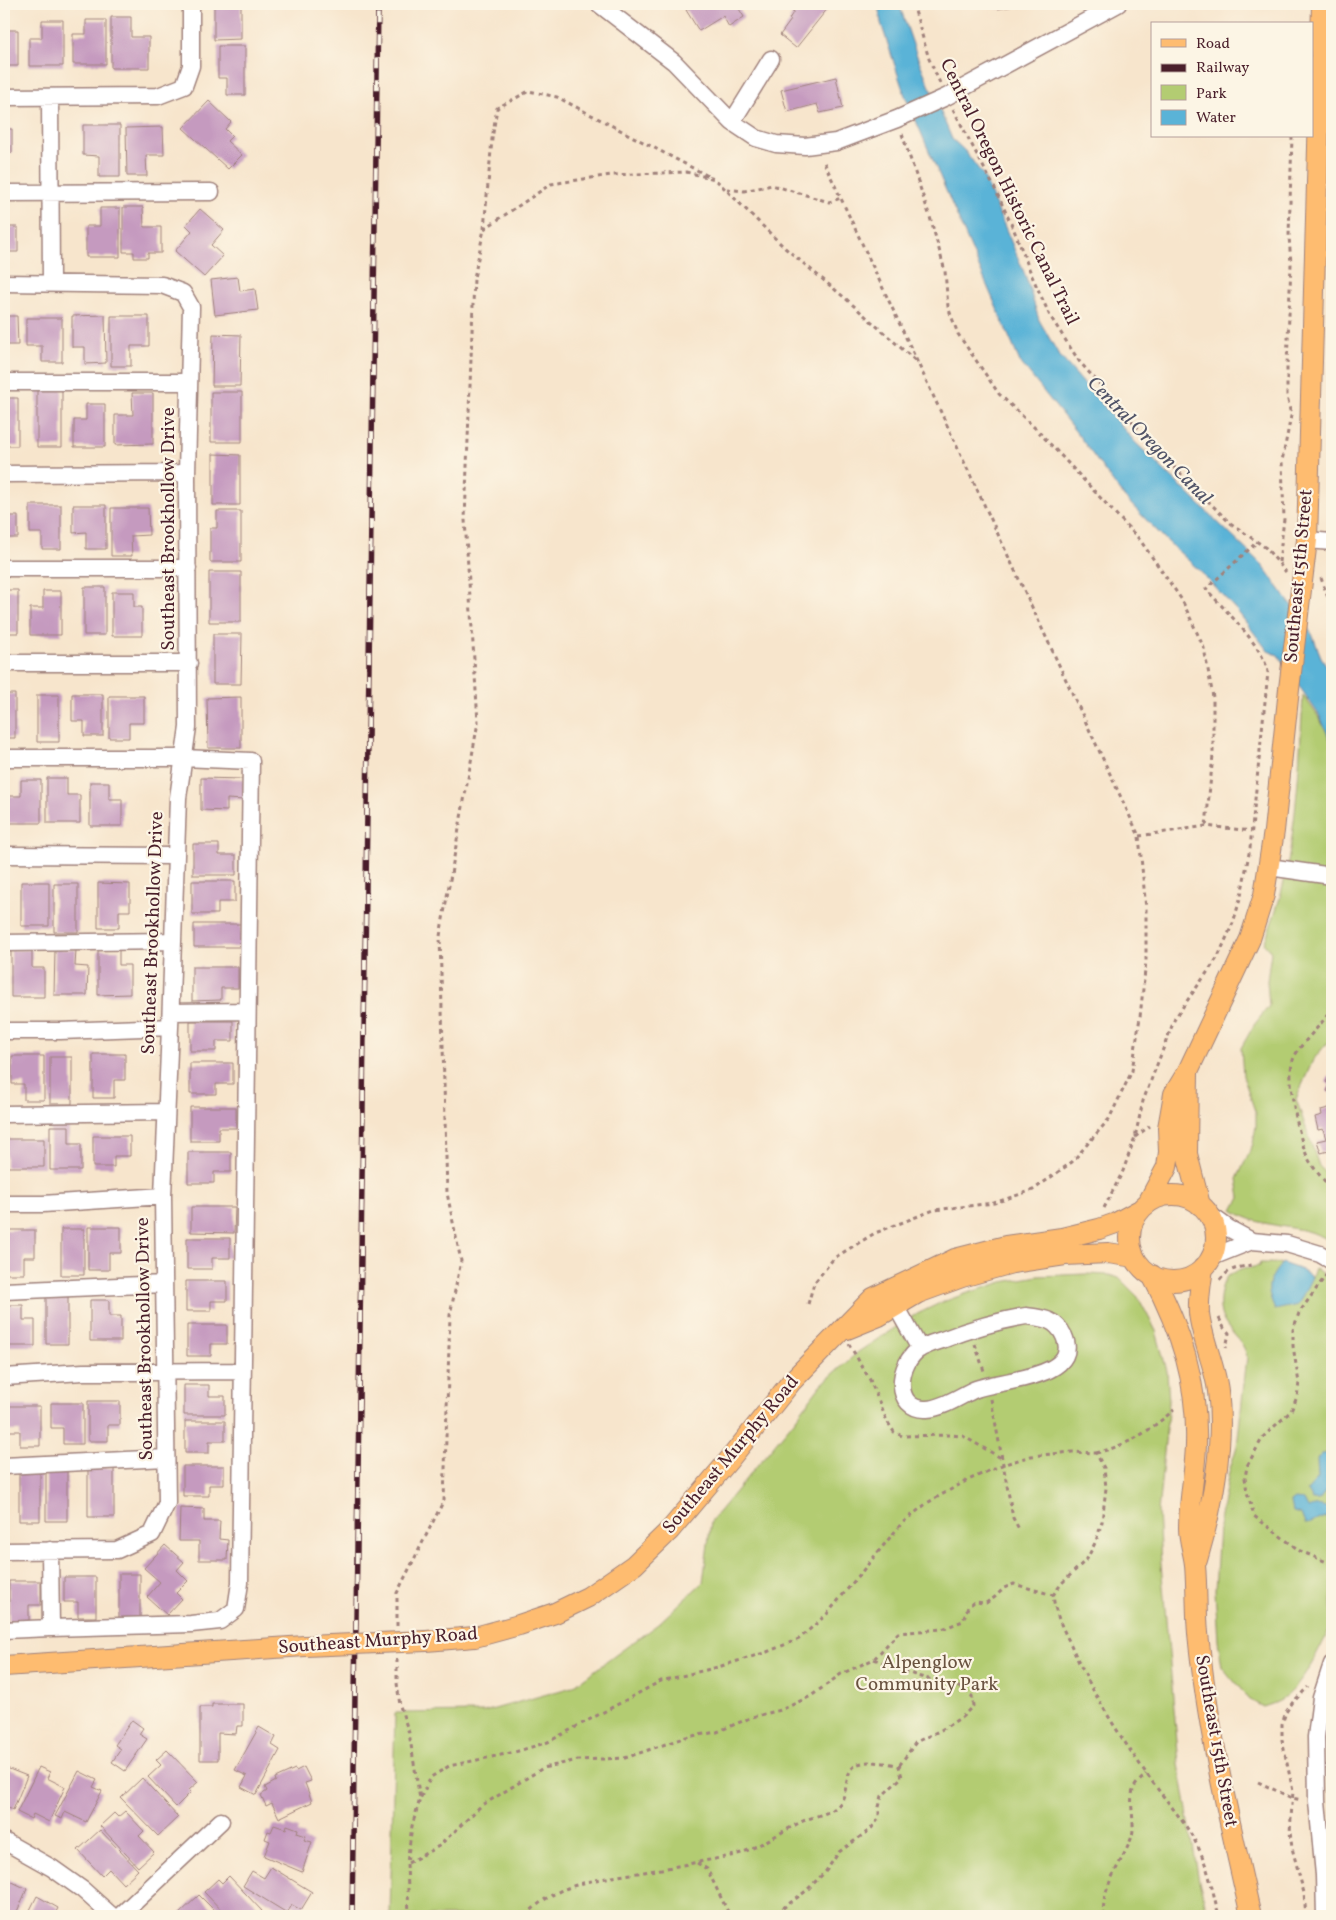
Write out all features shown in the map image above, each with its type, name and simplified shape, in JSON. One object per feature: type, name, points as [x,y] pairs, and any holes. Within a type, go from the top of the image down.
[{"type":"main road","name":"Southeast 15th Street","points":[[1144,1206],[1167,1167],[1169,1152],[1168,1128],[1174,1094],[1188,1071],[1250,939],[1264,894],[1274,834],[1298,602],[1307,540],[1322,4]]},
{"type":"main road","name":"Southeast 15th Street","points":[[1188,1071],[1187,1154],[1205,1210]]},
{"type":"main road","points":[[1176,1195],[1189,1198],[1205,1210],[1215,1229],[1216,1243],[1208,1262],[1192,1276],[1178,1281],[1165,1280],[1141,1268],[1130,1246],[1130,1234],[1132,1222],[1144,1206],[1162,1196],[1176,1195]]},
{"type":"main road","name":"Southeast Murphy Road","points":[[4,1666],[474,1637],[555,1613],[588,1597],[634,1565],[670,1530],[792,1381],[873,1298],[955,1260],[1006,1246],[1062,1238],[1099,1229],[1116,1223],[1144,1206]]},
{"type":"main road","name":"Southeast Murphy Road","points":[[841,1331],[880,1316],[918,1293],[953,1280],[1012,1263],[1065,1255],[1108,1253],[1134,1257]]},
{"type":"main road","name":"Southeast 15th Street","points":[[1195,1564],[1206,1529],[1218,1455],[1220,1427],[1218,1391],[1199,1316],[1198,1303],[1208,1262]]},
{"type":"main road","name":"Southeast 15th Street","points":[[1152,1275],[1180,1335],[1190,1370],[1195,1412],[1196,1445],[1189,1529],[1195,1564],[1198,1633],[1228,1819],[1251,1916]]},
{"type":"street","points":[[4,97],[158,96],[184,86],[190,66],[190,4]]},
{"type":"street","points":[[599,4],[674,62],[732,122],[756,138],[776,144],[805,146],[836,142],[945,98],[1110,5]]},
{"type":"street","points":[[732,122],[771,59]]},
{"type":"street","points":[[4,283],[51,283],[50,97]]},
{"type":"street","points":[[4,192],[211,192]]},
{"type":"street","name":"Southeast Brookhollow Drive","points":[[50,1550],[117,1550],[152,1534],[167,1503],[163,1196],[178,798],[188,727],[187,473],[190,307],[183,293],[162,285],[51,283]]},
{"type":"street","points":[[4,382],[189,382]]},
{"type":"street","points":[[4,474],[187,473]]},
{"type":"street","points":[[1307,540],[1332,542]]},
{"type":"street","points":[[4,568],[188,568]]},
{"type":"street","points":[[4,663],[189,663]]},
{"type":"street","points":[[4,758],[184,758],[251,761],[240,1583],[236,1609],[220,1621],[192,1624],[4,1630]]},
{"type":"street","points":[[4,855],[175,856]]},
{"type":"street","points":[[1269,867],[1332,876]]},
{"type":"street","points":[[4,943],[173,941]]},
{"type":"street","points":[[4,1031],[60,1031],[247,1011]]},
{"type":"street","points":[[4,1114],[166,1112]]},
{"type":"street","points":[[4,1204],[43,1204],[163,1196]]},
{"type":"street","points":[[1205,1210],[1228,1228],[1252,1241],[1287,1244],[1320,1254],[1330,1267]]},
{"type":"street","points":[[1208,1262],[1252,1241]]},
{"type":"street","points":[[4,1291],[164,1284]]},
{"type":"street","points":[[896,1306],[920,1348]]},
{"type":"street","points":[[1026,1316],[1044,1318],[1058,1326],[1065,1338],[1066,1354],[1058,1366],[1042,1374],[988,1384],[964,1394],[943,1406],[927,1409],[915,1408],[905,1398],[902,1386],[902,1371],[908,1360],[920,1348],[970,1329],[1026,1316]]},
{"type":"street","points":[[4,1377],[83,1372],[165,1373],[242,1371]]},
{"type":"street","points":[[4,1466],[166,1458]]},
{"type":"street","points":[[4,1551],[50,1550],[51,1628]]},
{"type":"street","points":[[1326,1916],[1317,1801],[1318,1717],[1321,1698],[1332,1664]]},
{"type":"street","points":[[120,1916],[221,1821]]},
{"type":"street","points":[[4,1841],[52,1868],[83,1890],[112,1916]]},
{"type":"path","name":"Central Oregon Historic Canal Trail","points":[[913,4],[929,59],[945,98],[995,189],[1050,316],[1079,361],[1180,473],[1229,522],[1266,548],[1288,574]]},
{"type":"path","points":[[397,1633],[397,1593],[444,1500],[450,1315],[460,1260],[447,1193],[440,936],[478,722],[465,520],[474,278],[484,229],[492,139],[497,108],[529,91],[557,97],[715,179],[785,248],[918,363]]},
{"type":"path","points":[[902,116],[944,271],[948,307],[958,334],[999,394],[1037,430],[1140,540],[1182,600],[1204,648],[1213,697],[1213,755],[1206,826]]},
{"type":"path","points":[[1279,563],[1284,519],[1282,461],[1290,416],[1287,395],[1287,365],[1291,264],[1289,236],[1292,138]]},
{"type":"path","points":[[808,1304],[814,1283],[834,1258],[875,1233],[934,1210],[994,1203],[1032,1190],[1072,1162],[1109,1119],[1132,1071],[1146,961],[1146,909],[1138,836],[816,145]]},
{"type":"path","points":[[484,229],[551,184],[611,175],[686,172],[715,179]]},
{"type":"path","points":[[726,189],[744,191],[772,185],[829,202],[841,198]]},
{"type":"path","points":[[1098,1212],[1103,1210],[1124,1171],[1143,1101],[1175,1018],[1210,969],[1224,943],[1241,896],[1252,831],[1267,687],[1266,662],[1258,649],[1206,589],[1258,541]]},
{"type":"path","points":[[1320,578],[1332,610]]},
{"type":"path","points":[[1138,836],[1206,826],[1274,834]]},
{"type":"path","points":[[1332,1007],[1320,1027],[1293,1060],[1290,1078],[1297,1122],[1305,1152],[1313,1167],[1332,1189]]},
{"type":"path","points":[[1218,1287],[1221,1278],[1229,1271],[1252,1265]]},
{"type":"path","points":[[1330,1267],[1299,1313],[1293,1330],[1293,1346],[1299,1382],[1297,1397],[1291,1411],[1263,1437],[1247,1466],[1245,1478],[1254,1516],[1300,1551],[1332,1564]]},
{"type":"path","points":[[1217,1312],[1224,1328],[1229,1333]]},
{"type":"path","points":[[970,1329],[988,1384],[1013,1518],[1019,1529]]},
{"type":"path","points":[[409,1916],[407,1863],[412,1826],[420,1799],[431,1777],[450,1766],[515,1752],[548,1742],[660,1681],[718,1667],[766,1652],[799,1639],[827,1614],[902,1522],[927,1503],[966,1481],[1002,1465],[1031,1456],[1055,1453],[1096,1453],[1121,1446],[1150,1430],[1174,1410]]},
{"type":"path","points":[[1096,1453],[1104,1468],[1106,1488],[1102,1522],[1088,1559],[1062,1583],[1053,1596],[1057,1614],[1083,1673],[1101,1705],[1146,1774],[1168,1801],[1198,1847],[1209,1873],[1219,1916]]},
{"type":"path","points":[[407,1863],[439,1846],[481,1806],[515,1787],[543,1768],[578,1760],[625,1758],[686,1737],[717,1732],[752,1718],[781,1710],[810,1696],[841,1674],[874,1659],[898,1633],[942,1629],[962,1621],[968,1607],[974,1602],[986,1603],[1004,1588],[1014,1584],[1053,1596]]},
{"type":"path","points":[[397,1653],[397,1683],[400,1706],[410,1733],[420,1799]]},
{"type":"path","points":[[874,1659],[917,1676],[960,1688],[972,1696],[973,1706],[962,1717],[916,1742],[899,1766]]},
{"type":"path","points":[[1306,1916],[1304,1893],[1292,1848],[1290,1832],[1292,1798],[1290,1774],[1282,1740],[1282,1724],[1286,1712],[1293,1702],[1312,1683]]},
{"type":"path","points":[[526,1916],[534,1906],[559,1891],[583,1883],[606,1877],[740,1854],[766,1843],[799,1823],[835,1808],[843,1800],[848,1772],[853,1767],[866,1762],[890,1763],[899,1766]]},
{"type":"path","points":[[768,1916],[779,1911],[806,1891],[826,1871],[840,1852],[871,1829],[880,1818],[879,1807],[882,1796],[902,1777],[899,1766]]},
{"type":"path","points":[[1104,1916],[1106,1892],[1132,1834],[1134,1787],[1146,1774]]},
{"type":"path","points":[[1258,1782],[1292,1798],[1317,1801]]},
{"type":"path","points":[[696,1862],[707,1869],[730,1916]]},
{"type":"green space","points":[[1303,695],[1332,741],[1332,1037],[1313,1060],[1296,1099],[1319,1166],[1332,1179],[1332,1242],[1308,1232],[1256,1221],[1244,1217],[1233,1210],[1240,1198],[1237,1179],[1253,1144],[1256,1126],[1256,1114],[1243,1076],[1241,1048],[1254,1025],[1269,1006],[1267,981],[1271,952],[1264,944],[1280,898],[1292,837],[1301,741]]},
{"type":"green space","points":[[1260,1263],[1287,1265],[1299,1269],[1312,1277],[1315,1268],[1332,1281],[1332,1624],[1311,1666],[1297,1686],[1281,1700],[1263,1707],[1250,1700],[1222,1667],[1218,1641],[1215,1590],[1219,1527],[1229,1472],[1237,1446],[1247,1357],[1240,1342],[1222,1318],[1220,1295],[1228,1275],[1243,1269],[1259,1266]]},
{"type":"green space","name":"Alpenglow Community Park","points":[[1109,1275],[1119,1278],[1138,1297],[1156,1331],[1167,1371],[1169,1402],[1158,1512],[1161,1564],[1179,1764],[1199,1881],[1208,1916],[390,1916],[395,1713],[484,1712],[572,1687],[658,1624],[703,1582],[711,1521],[794,1421],[821,1385],[858,1352],[913,1316],[940,1303],[968,1293],[1003,1282],[1038,1276]]},
{"type":"water","points":[[878,4],[899,4],[917,56],[952,139],[965,151],[983,175],[1026,277],[1039,320],[1059,355],[1135,442],[1263,566],[1312,634],[1321,657],[1332,674],[1332,744],[1319,715],[1278,655],[1268,651],[1238,612],[1199,570],[1166,540],[1124,497],[1076,432],[1020,362],[904,93],[881,23]]},
{"type":"water","points":[[1282,1263],[1301,1270],[1312,1277],[1298,1305],[1275,1310],[1270,1296],[1269,1285],[1273,1275]]},
{"type":"water","points":[[1332,1449],[1332,1492],[1325,1492],[1319,1500],[1312,1500],[1307,1491],[1318,1479],[1317,1459],[1322,1454],[1330,1453]]},
{"type":"water","points":[[1295,1499],[1304,1500],[1308,1508],[1319,1506],[1327,1508],[1330,1510],[1328,1517],[1305,1524],[1301,1514],[1293,1512],[1291,1502]]},
{"type":"building","points":[[214,4],[241,4],[241,39],[214,40]]},
{"type":"building","points":[[696,4],[736,4],[744,17],[729,27],[723,16],[699,31],[686,10]]},
{"type":"building","points":[[785,4],[823,4],[828,8],[796,48],[780,35],[791,20],[789,19],[794,11]]},
{"type":"building","points":[[997,4],[1020,4],[1020,5],[998,9]]},
{"type":"building","points":[[111,17],[131,17],[131,37],[149,37],[149,68],[111,68]]},
{"type":"building","points":[[42,20],[63,20],[63,66],[29,66],[29,38],[42,38]]},
{"type":"building","points":[[86,20],[106,20],[106,64],[73,64],[73,34],[86,34]]},
{"type":"building","points":[[4,30],[18,30],[18,66],[4,66]]},
{"type":"building","points":[[218,46],[245,46],[245,95],[227,95],[227,78],[218,78]]},
{"type":"building","points":[[836,77],[843,108],[820,113],[817,104],[787,112],[781,90]]},
{"type":"building","points":[[209,101],[231,122],[225,129],[232,136],[227,141],[242,155],[228,169],[183,128]]},
{"type":"building","points":[[83,125],[120,125],[120,177],[99,177],[99,156],[83,155]]},
{"type":"building","points":[[163,127],[164,155],[146,155],[147,176],[127,176],[126,128]]},
{"type":"building","points":[[4,129],[12,129],[12,153],[4,153]]},
{"type":"building","points":[[123,207],[143,207],[144,227],[161,227],[161,253],[148,253],[148,258],[134,258],[134,252],[123,252]]},
{"type":"building","points":[[100,208],[120,208],[120,257],[86,257],[86,226],[100,226]]},
{"type":"building","points":[[200,209],[224,230],[211,245],[223,256],[204,277],[175,251],[192,231],[186,225]]},
{"type":"building","points":[[4,227],[18,227],[18,252],[4,252]]},
{"type":"building","points":[[238,277],[240,291],[255,289],[258,310],[215,315],[211,280]]},
{"type":"building","points":[[105,315],[106,363],[85,364],[85,347],[72,347],[72,316]]},
{"type":"building","points":[[4,316],[17,316],[18,345],[4,345]]},
{"type":"building","points":[[111,316],[149,316],[149,346],[131,346],[131,366],[111,366]]},
{"type":"building","points":[[26,318],[62,318],[62,362],[42,362],[42,346],[26,346]]},
{"type":"building","points":[[213,334],[241,335],[240,386],[212,386]]},
{"type":"building","points":[[37,389],[62,389],[62,447],[37,447]]},
{"type":"building","points":[[211,392],[242,392],[242,442],[211,442]]},
{"type":"building","points":[[132,393],[153,393],[153,444],[115,445],[115,415],[133,415]]},
{"type":"building","points":[[4,398],[18,398],[18,446],[4,446]]},
{"type":"building","points":[[86,404],[105,404],[105,447],[74,447],[74,420],[86,420]]},
{"type":"building","points":[[213,454],[240,455],[240,505],[213,505]]},
{"type":"building","points":[[30,505],[61,505],[61,549],[42,549],[42,533],[30,533]]},
{"type":"building","points":[[73,505],[106,505],[106,549],[86,549],[86,532],[73,533]]},
{"type":"building","points":[[111,508],[148,508],[149,535],[131,536],[132,556],[111,556]]},
{"type":"building","points":[[217,511],[241,511],[241,562],[210,562],[210,528],[217,528]]},
{"type":"building","points":[[4,516],[18,516],[18,538],[4,538]]},
{"type":"building","points":[[209,572],[241,572],[241,622],[209,622]]},
{"type":"building","points":[[84,587],[105,587],[105,635],[84,635]]},
{"type":"building","points":[[4,590],[18,590],[18,633],[4,633]]},
{"type":"building","points":[[43,591],[61,591],[61,635],[30,635],[30,608],[43,608]]},
{"type":"building","points":[[112,592],[134,592],[134,607],[142,607],[142,636],[112,636]]},
{"type":"building","points":[[213,634],[242,634],[241,684],[213,684]]},
{"type":"building","points":[[4,694],[15,694],[15,738],[4,738]]},
{"type":"building","points":[[72,694],[103,694],[103,736],[84,736],[84,721],[72,721]]},
{"type":"building","points":[[37,695],[59,695],[59,742],[37,742]]},
{"type":"building","points":[[109,696],[144,696],[144,723],[129,723],[129,738],[109,738]]},
{"type":"building","points":[[241,697],[241,748],[208,748],[207,698]]},
{"type":"building","points":[[47,778],[67,778],[67,795],[80,795],[80,823],[47,823]]},
{"type":"building","points":[[201,778],[244,779],[244,800],[227,799],[227,811],[201,810]]},
{"type":"building","points":[[21,780],[41,780],[41,823],[5,823],[5,796],[21,796]]},
{"type":"building","points":[[90,782],[109,782],[109,799],[122,799],[122,826],[90,826]]},
{"type":"building","points":[[193,844],[219,844],[219,855],[236,855],[236,875],[193,875]]},
{"type":"building","points":[[192,881],[235,881],[235,902],[218,902],[218,914],[192,914]]},
{"type":"building","points":[[21,882],[49,882],[49,926],[21,926]]},
{"type":"building","points":[[98,883],[130,884],[130,911],[119,911],[119,928],[98,928]]},
{"type":"building","points":[[54,884],[78,884],[78,932],[54,932]]},
{"type":"building","points":[[194,924],[241,924],[241,947],[194,947]]},
{"type":"building","points":[[55,949],[76,950],[75,966],[88,967],[87,995],[54,995]]},
{"type":"building","points":[[11,950],[32,950],[32,968],[44,968],[44,997],[11,997]]},
{"type":"building","points":[[98,950],[119,950],[119,965],[130,965],[130,994],[98,995]]},
{"type":"building","points":[[192,967],[238,967],[238,988],[221,988],[221,1000],[192,1001]]},
{"type":"building","points":[[190,1021],[233,1021],[233,1041],[216,1041],[216,1051],[190,1051]]},
{"type":"building","points":[[93,1054],[125,1054],[125,1080],[114,1080],[114,1098],[93,1098]]},
{"type":"building","points":[[12,1056],[44,1056],[44,1100],[24,1100],[24,1084],[12,1084]]},
{"type":"building","points":[[50,1057],[72,1057],[72,1104],[50,1104]]},
{"type":"building","points":[[190,1063],[233,1063],[233,1084],[216,1084],[216,1094],[190,1094]]},
{"type":"building","points":[[1332,1071],[1332,1094],[1327,1091],[1330,1085],[1326,1082]]},
{"type":"building","points":[[190,1107],[236,1107],[236,1128],[219,1128],[219,1141],[190,1141]]},
{"type":"building","points":[[1332,1107],[1332,1150],[1321,1153],[1317,1141],[1326,1139],[1323,1129],[1318,1130],[1315,1117],[1322,1115],[1321,1110]]},
{"type":"building","points":[[50,1126],[69,1126],[69,1144],[81,1144],[81,1170],[50,1170]]},
{"type":"building","points":[[93,1136],[130,1136],[130,1156],[114,1156],[114,1167],[93,1167]]},
{"type":"building","points":[[6,1139],[44,1139],[44,1167],[6,1167]]},
{"type":"building","points":[[188,1152],[231,1152],[231,1172],[214,1172],[214,1183],[188,1183]]},
{"type":"building","points":[[191,1207],[235,1207],[234,1233],[191,1232]]},
{"type":"building","points":[[88,1227],[121,1227],[121,1253],[109,1253],[109,1270],[88,1270]]},
{"type":"building","points":[[61,1229],[84,1229],[84,1275],[61,1275]]},
{"type":"building","points":[[4,1230],[35,1230],[35,1257],[24,1257],[24,1274],[4,1274]]},
{"type":"building","points":[[187,1238],[230,1238],[230,1258],[212,1258],[212,1269],[187,1269]]},
{"type":"building","points":[[186,1281],[227,1281],[227,1301],[211,1301],[211,1311],[186,1311]]},
{"type":"building","points":[[46,1293],[68,1293],[68,1344],[46,1344]]},
{"type":"building","points":[[90,1300],[109,1300],[109,1316],[121,1316],[121,1341],[90,1341]]},
{"type":"building","points":[[4,1305],[23,1305],[23,1320],[35,1320],[35,1346],[4,1346]]},
{"type":"building","points":[[187,1325],[227,1325],[227,1344],[211,1344],[211,1356],[187,1356]]},
{"type":"building","points":[[184,1385],[209,1385],[209,1396],[225,1396],[225,1415],[184,1415]]},
{"type":"building","points":[[88,1401],[120,1401],[120,1425],[108,1425],[108,1441],[88,1441]]},
{"type":"building","points":[[51,1403],[83,1403],[83,1444],[63,1444],[63,1428],[51,1428]]},
{"type":"building","points":[[8,1406],[40,1406],[40,1446],[20,1446],[20,1431],[8,1431]]},
{"type":"building","points":[[185,1421],[225,1421],[225,1441],[209,1441],[209,1453],[185,1453]]},
{"type":"building","points":[[183,1466],[224,1466],[224,1485],[209,1485],[209,1496],[183,1496]]},
{"type":"building","points":[[88,1468],[114,1468],[114,1517],[88,1517]]},
{"type":"building","points":[[46,1471],[67,1471],[67,1521],[46,1521]]},
{"type":"building","points":[[19,1472],[40,1472],[40,1521],[19,1521]]},
{"type":"building","points":[[180,1508],[204,1509],[204,1521],[220,1521],[219,1539],[228,1540],[227,1560],[199,1560],[199,1541],[179,1541]]},
{"type":"building","points":[[165,1545],[184,1562],[177,1570],[188,1581],[176,1593],[182,1599],[167,1615],[147,1597],[160,1582],[144,1568]]},
{"type":"building","points":[[119,1574],[140,1574],[140,1620],[119,1620]]},
{"type":"building","points":[[64,1577],[96,1577],[96,1617],[78,1617],[78,1602],[64,1602]]},
{"type":"building","points":[[9,1581],[41,1581],[41,1605],[29,1605],[29,1621],[9,1621]]},
{"type":"building","points":[[212,1704],[243,1704],[243,1726],[237,1726],[236,1734],[218,1733],[218,1760],[200,1760],[200,1707],[212,1707]]},
{"type":"building","points":[[132,1720],[143,1728],[139,1734],[147,1739],[125,1771],[112,1762],[121,1749],[115,1745]]},
{"type":"building","points":[[259,1727],[276,1737],[272,1745],[280,1750],[256,1795],[241,1787],[247,1776],[235,1770]]},
{"type":"building","points":[[167,1750],[198,1782],[176,1807],[148,1777],[161,1765],[156,1760]]},
{"type":"building","points":[[4,1767],[27,1776],[13,1810],[4,1806]]},
{"type":"building","points":[[39,1767],[50,1772],[47,1778],[65,1787],[49,1822],[33,1814],[31,1819],[17,1812]]},
{"type":"building","points":[[304,1767],[311,1781],[305,1783],[312,1802],[279,1818],[272,1803],[266,1806],[261,1795],[267,1791],[265,1787],[276,1781],[275,1778]]},
{"type":"building","points":[[79,1771],[97,1780],[93,1787],[102,1791],[86,1822],[65,1812],[62,1819],[55,1816]]},
{"type":"building","points":[[142,1778],[178,1817],[158,1836],[121,1798]]},
{"type":"building","points":[[125,1811],[144,1831],[139,1836],[154,1852],[138,1867],[100,1826],[114,1813],[118,1817]]},
{"type":"building","points":[[274,1825],[286,1829],[287,1825],[298,1829],[297,1833],[306,1836],[304,1840],[312,1842],[302,1872],[264,1856],[270,1841],[265,1839],[268,1831],[271,1832]]},
{"type":"building","points":[[100,1830],[138,1870],[123,1884],[109,1869],[102,1876],[78,1850]]},
{"type":"building","points":[[271,1867],[312,1892],[301,1910],[292,1905],[287,1913],[243,1886],[252,1871],[264,1878]]},
{"type":"building","points":[[229,1876],[262,1911],[256,1916],[227,1916],[204,1892],[218,1879],[222,1883]]},
{"type":"building","points":[[4,1878],[27,1889],[15,1916],[4,1916]]},
{"type":"building","points":[[199,1895],[220,1916],[178,1915]]},
{"type":"building","points":[[37,1896],[58,1908],[54,1916],[27,1916]]},
{"type":"railway","points":[[352,1916],[378,4]]},
{"type":"water label","name":"Central Oregon Canal","points":[[1149,441]]}]
